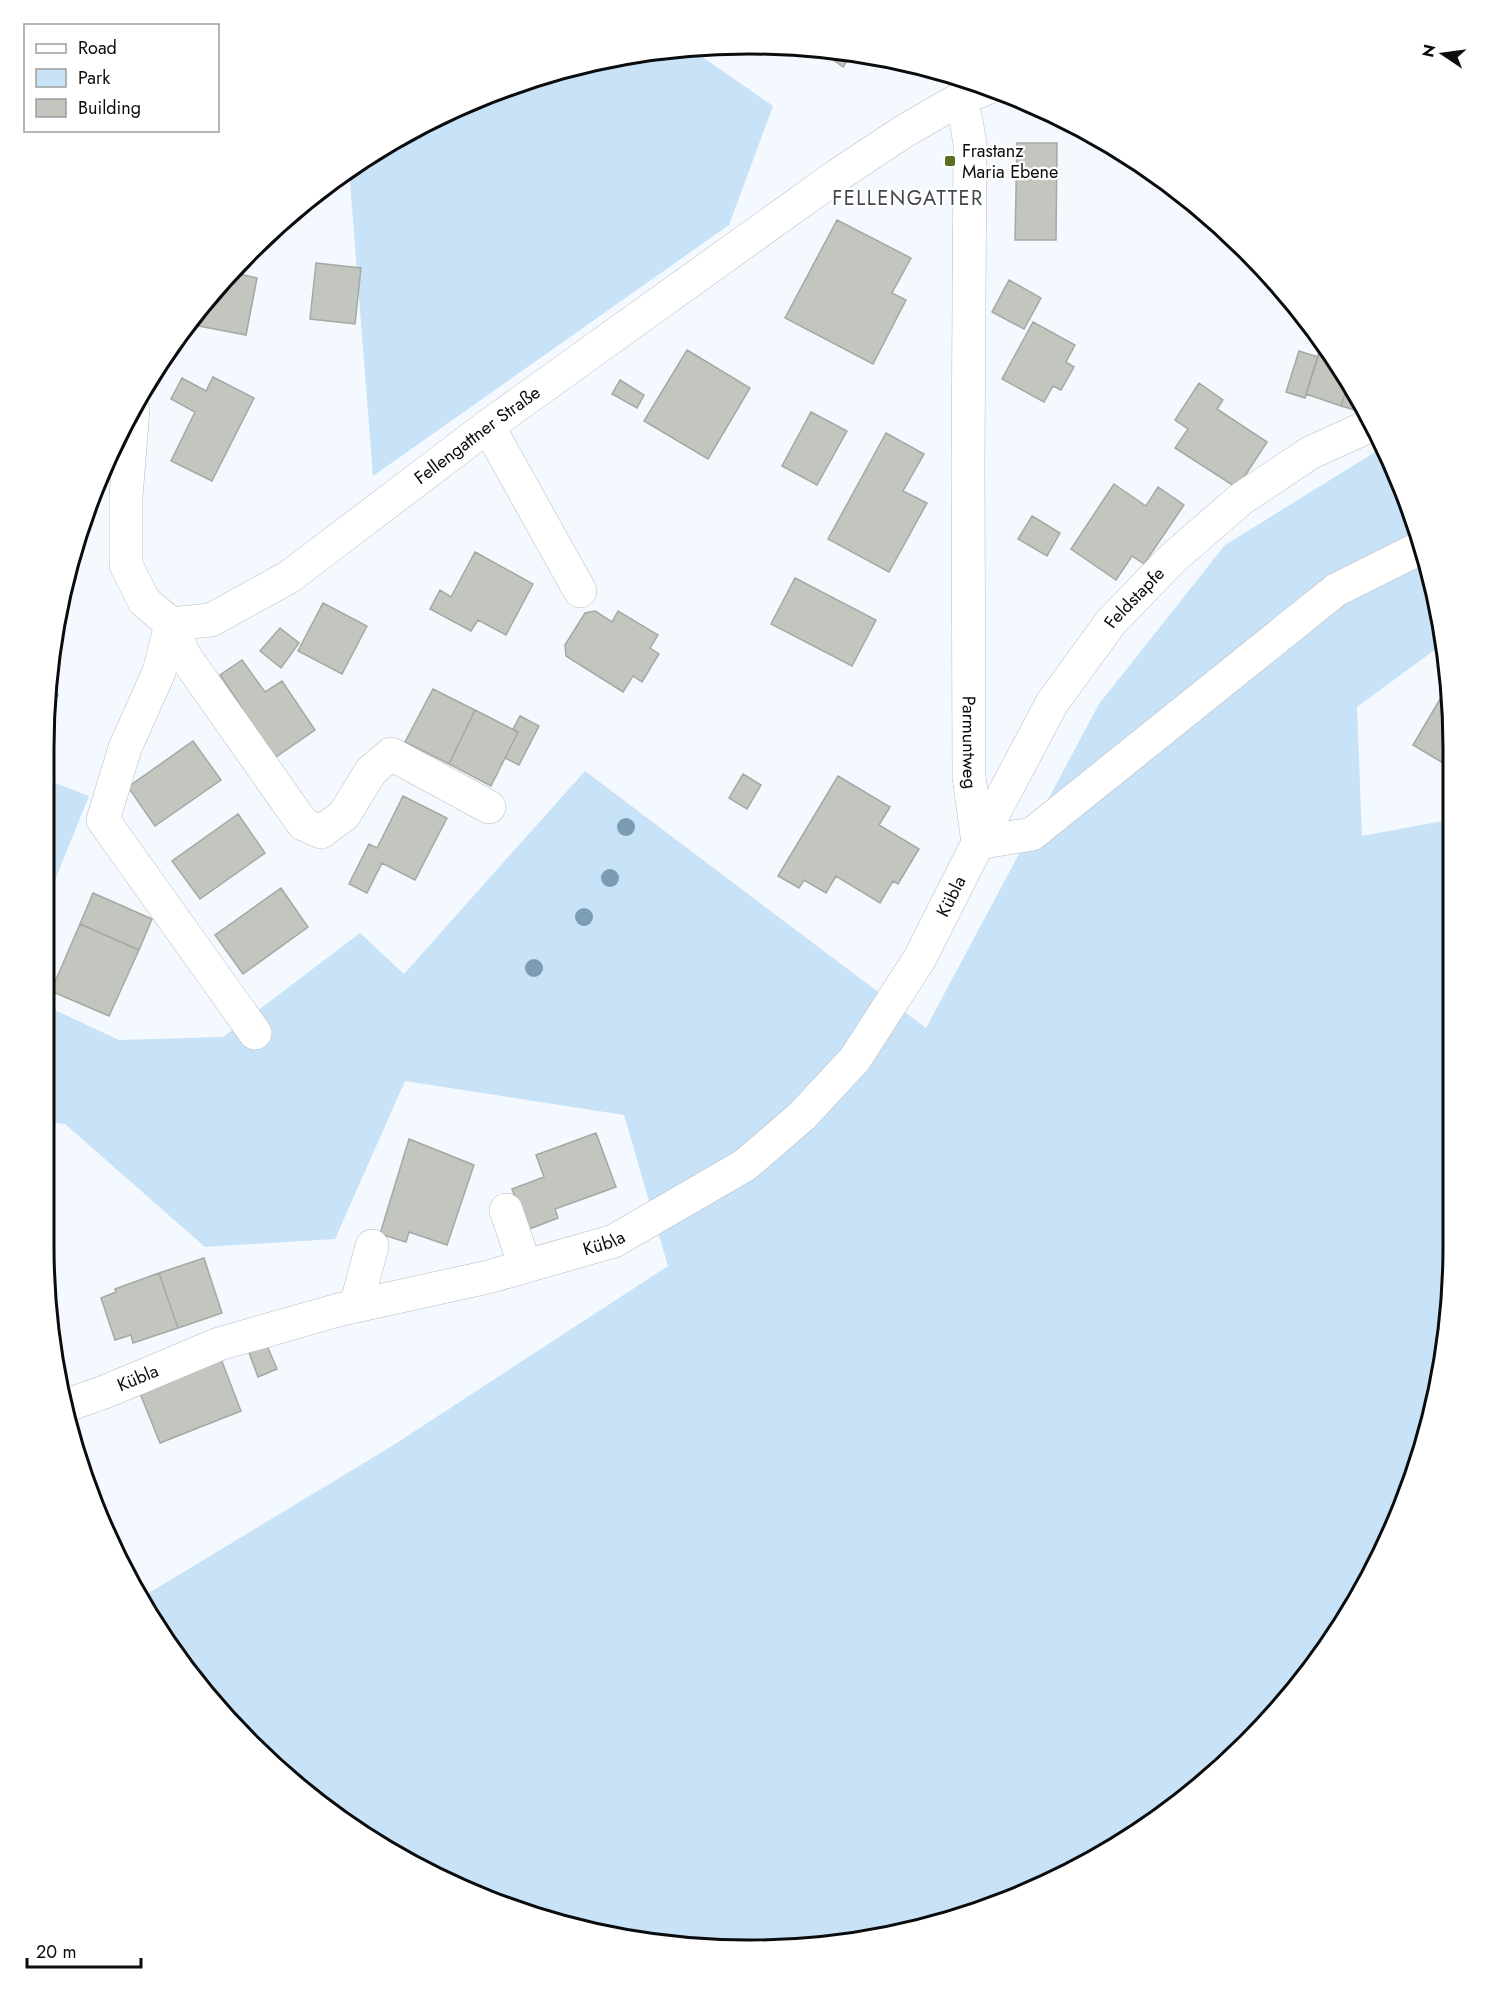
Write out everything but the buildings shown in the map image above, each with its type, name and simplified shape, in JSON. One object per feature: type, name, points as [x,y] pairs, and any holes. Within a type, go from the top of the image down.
[{"type":"street","name":"Fellengattner Straße","points":[[171,624],[211,620],[289,577],[488,426],[838,175],[903,132],[972,94]]},
{"type":"street","name":"Parmuntweg","points":[[972,94],[966,120],[970,144],[969,777],[978,843]]},
{"type":"street","points":[[488,426],[580,591]]},
{"type":"street","name":"Feldstapfe","points":[[978,843],[1052,703],[1111,622],[1173,558],[1241,499],[1310,453],[1364,428]]},
{"type":"street","points":[[129,435],[126,564],[144,601],[171,624],[184,655],[303,824],[321,832],[344,815],[371,771],[391,754],[489,807]]},
{"type":"street","points":[[978,843],[1032,834],[1336,590],[1414,551]]},
{"type":"street","points":[[171,624],[159,672],[125,748],[102,820],[255,1033]]},
{"type":"street","name":"Kübla","points":[[73,1403],[219,1344],[356,1306],[488,1277],[614,1240],[745,1165],[802,1116],[855,1059],[920,958],[978,843]]},
{"type":"street","points":[[506,1210],[525,1266]]},
{"type":"street","points":[[356,1306],[372,1246]]},
{"type":"green space","points":[[700,55],[773,106],[729,225],[373,476],[350,181],[401,147],[483,107],[525,91],[613,67]]},
{"type":"green space","points":[[1376,452],[1406,525],[1430,613],[1436,649],[1357,707],[1362,836],[1443,821],[1443,1246],[1442,1291],[1437,1336],[1430,1381],[1406,1469],[1371,1553],[1326,1631],[1271,1703],[1240,1737],[1206,1768],[1134,1823],[1096,1847],[1014,1887],[972,1903],[884,1927],[794,1939],[748,1940],[703,1939],[613,1927],[525,1903],[483,1887],[401,1847],[363,1823],[291,1768],[257,1737],[198,1668],[148,1594],[392,1446],[668,1266],[624,1115],[405,1081],[335,1239],[205,1247],[65,1124],[54,1122],[54,1010],[119,1040],[223,1037],[360,933],[404,974],[585,771],[926,1028],[1099,704],[1225,545]]},
{"type":"green space","points":[[54,782],[89,796],[54,882]]},
{"type":"place","name":"Frastanz Maria Ebene","points":[[950,161]]},
{"type":"district","name":"FELLENGATTER","points":[[908,198]]}]
